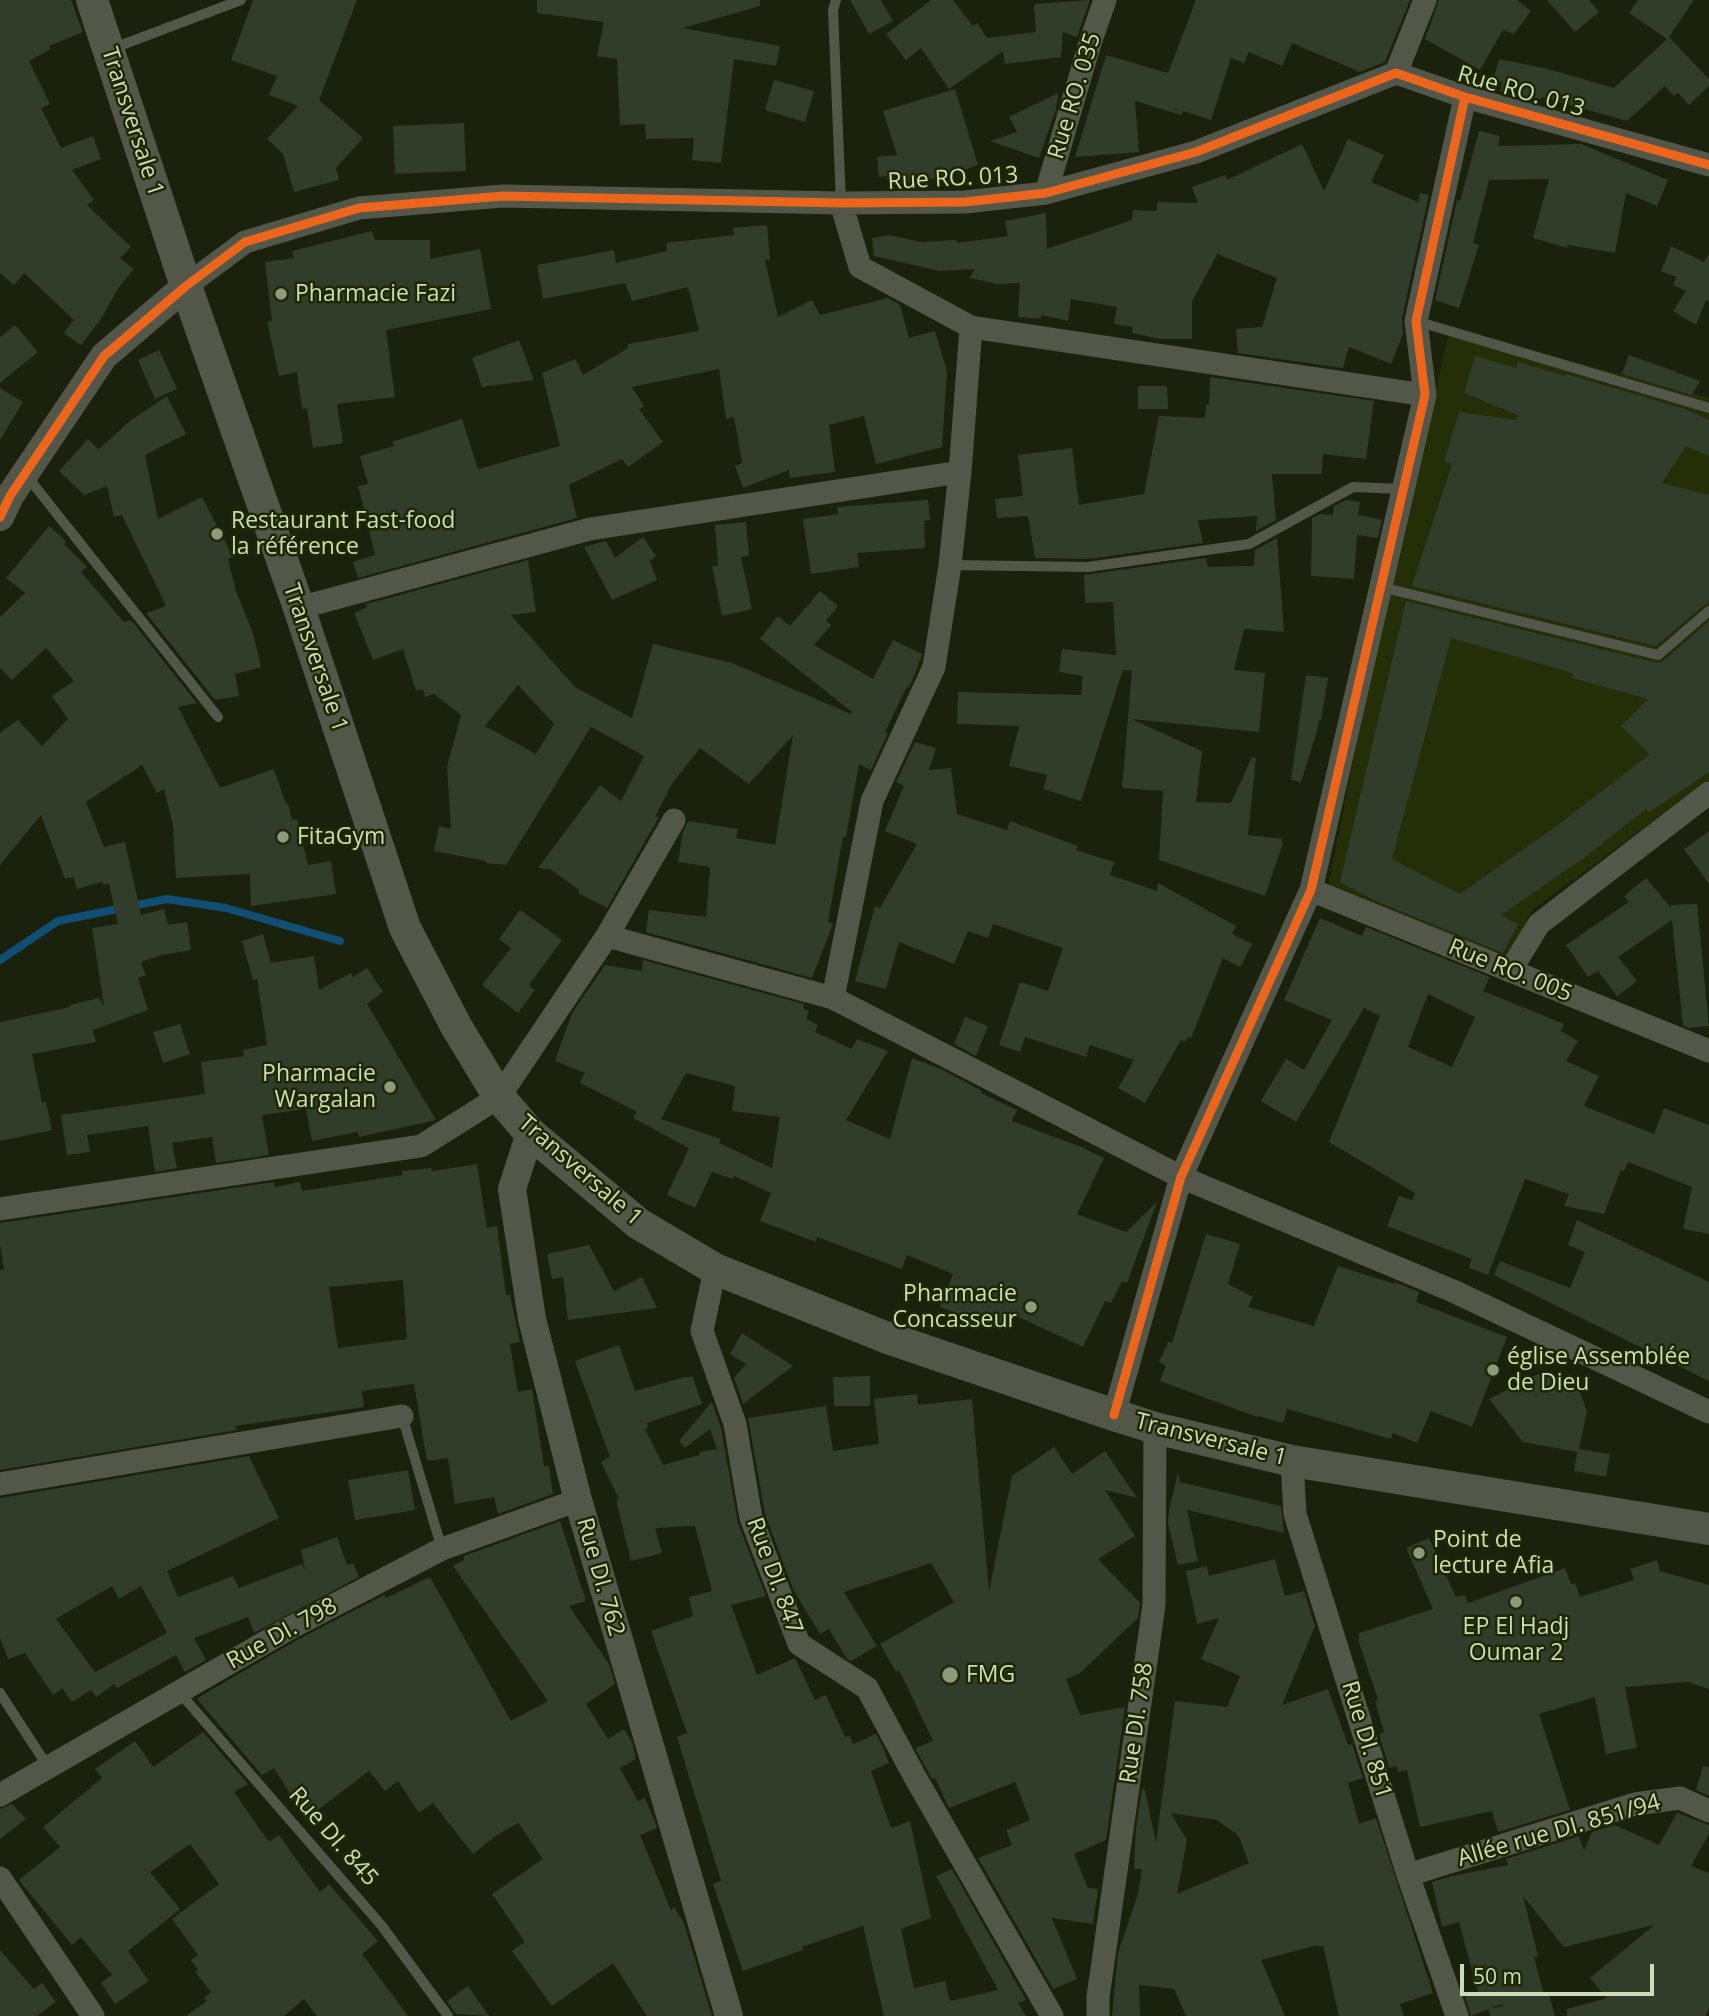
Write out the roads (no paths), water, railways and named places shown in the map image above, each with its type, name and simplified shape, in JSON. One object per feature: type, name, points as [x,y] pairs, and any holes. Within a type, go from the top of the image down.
[{"type":"main road","name":"Transversale 1","points":[[92,0],[186,286],[299,608],[405,928],[456,1026],[499,1097],[530,1133],[639,1224],[715,1269],[885,1337],[1114,1415],[1155,1428],[1292,1461],[1709,1529]]},
{"type":"street","name":"Rue RO. 035","points":[[1046,193],[1105,0]]},
{"type":"street","points":[[1396,73],[1425,0]]},
{"type":"street","name":"Rue RO. 013","points":[[186,286],[245,242],[359,208],[503,197],[841,203],[965,202],[1046,193],[1196,152],[1396,73],[1465,97],[1707,158]]},
{"type":"street","points":[[1114,1415],[1181,1177],[1311,890],[1425,395],[1416,321],[1465,97]]},
{"type":"street","points":[[841,203],[860,267],[971,327],[1425,395]]},
{"type":"street","points":[[9,496],[104,356],[186,286]]},
{"type":"street","points":[[833,998],[872,802],[934,667],[950,565],[971,327]]},
{"type":"street","points":[[299,608],[590,529],[960,471]]},
{"type":"street","points":[[1510,971],[1539,924],[1709,793]]},
{"type":"street","points":[[0,1209],[421,1146],[499,1097],[607,936],[674,820]]},
{"type":"street","name":"Rue RO. 005","points":[[1311,890],[1709,1051]]},
{"type":"street","points":[[607,936],[833,998],[1181,1177],[1453,1291],[1709,1412]]},
{"type":"street","name":"Rue DI. 762","points":[[530,1133],[512,1189],[532,1319],[578,1500],[729,2016]]},
{"type":"street","name":"Rue DI. 847","points":[[715,1269],[702,1331],[735,1424],[751,1518],[799,1644],[867,1688],[1052,2016]]},
{"type":"street","points":[[0,1484],[402,1416]]},
{"type":"street","name":"Rue DI. 758","points":[[1098,2016],[1098,1997],[1154,1605],[1155,1428]]},
{"type":"street","name":"Rue DI. 851","points":[[1292,1461],[1295,1514],[1408,1875],[1457,2016]]},
{"type":"street","name":"Rue DI. 798","points":[[0,1795],[290,1628],[442,1549],[578,1500]]},
{"type":"street","name":"Allée rue DI. 851/94","points":[[1408,1875],[1635,1804],[1680,1798],[1709,1811]]},
{"type":"street","points":[[0,1878],[93,2016]]},
{"type":"lane","points":[[108,50],[241,0]]},
{"type":"lane","points":[[832,3],[841,203]]},
{"type":"lane","points":[[1416,321],[1709,408]]},
{"type":"lane","points":[[950,565],[1088,567],[1249,544],[1353,487],[1403,489]]},
{"type":"lane","points":[[9,496],[218,717]]},
{"type":"lane","points":[[1381,587],[1658,655],[1709,611]]},
{"type":"lane","points":[[402,1416],[442,1549]]},
{"type":"lane","name":"Rue DI. 845","points":[[178,1692],[382,1926],[448,2016]]},
{"type":"lane","points":[[0,1693],[48,1767]]},
{"type":"waterway","points":[[0,960],[58,921],[167,899],[226,908],[340,941]]},
{"type":"place","name":"Pharmacie Fazi","points":[[281,294]]},
{"type":"place","name":"Restaurant Fast-food la référence","points":[[217,534]]},
{"type":"place","name":"FitaGym","points":[[283,837]]},
{"type":"place","name":"Pharmacie Wargalan","points":[[390,1087]]},
{"type":"place","name":"Pharmacie Concasseur","points":[[1031,1307]]},
{"type":"place","name":"église Assemblée de Dieu","points":[[1493,1370]]},
{"type":"place","name":"Point de lecture Afia","points":[[1419,1553]]},
{"type":"place","name":"EP El Hadj Oumar 2","points":[[1516,1602]]},
{"type":"place","name":"FMG","points":[[950,1675]]}]
